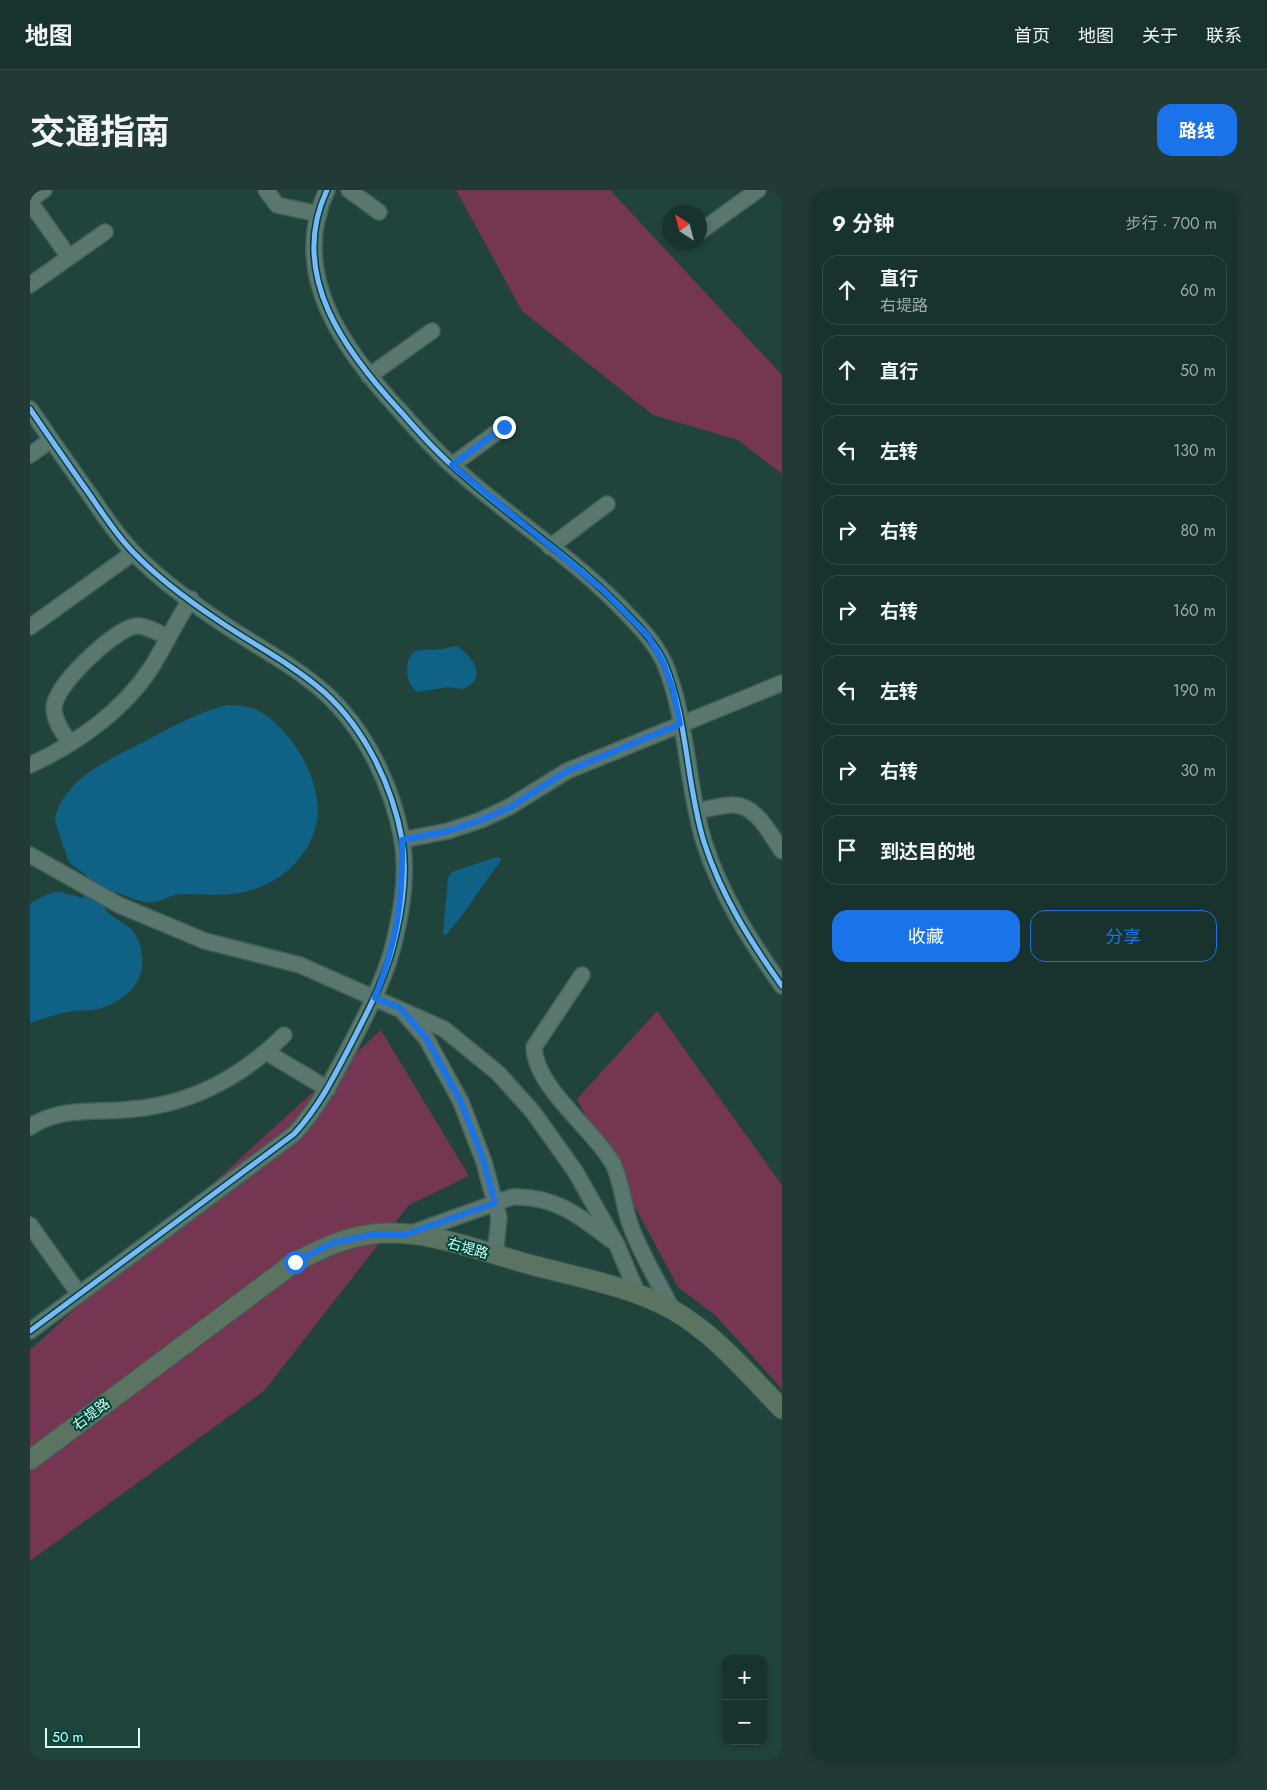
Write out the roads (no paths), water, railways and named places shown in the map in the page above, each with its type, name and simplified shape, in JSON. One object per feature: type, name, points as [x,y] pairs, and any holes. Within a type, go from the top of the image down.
[{"type":"main road","name":"右堤路","points":[[30,1460],[295,1262],[332,1243],[374,1234],[407,1234],[448,1242],[638,1295],[672,1310],[725,1351],[782,1409]]},
{"type":"street","points":[[44,190],[30,201],[69,257]]},
{"type":"street","points":[[266,190],[277,205],[318,214]]},
{"type":"street","points":[[327,190],[315,226],[314,252],[318,284],[330,319],[352,354],[369,376],[452,465],[603,590],[648,636],[663,662],[673,690],[704,840],[721,886],[754,947],[782,986]]},
{"type":"street","points":[[349,190],[379,212]]},
{"type":"street","points":[[707,227],[758,190]]},
{"type":"street","points":[[30,285],[105,232]]},
{"type":"street","points":[[369,376],[432,331]]},
{"type":"street","points":[[30,409],[101,512],[133,552],[218,620],[301,674],[325,693],[350,720],[368,747],[382,774],[402,840],[402,900],[396,933],[375,998],[328,1089],[311,1116],[294,1134],[30,1331]]},
{"type":"street","points":[[452,465],[504,427]]},
{"type":"street","points":[[30,455],[51,440]]},
{"type":"street","points":[[550,547],[607,504]]},
{"type":"street","points":[[30,627],[133,552]]},
{"type":"street","points":[[30,765],[70,743],[109,714],[131,693],[150,670],[191,599]]},
{"type":"street","points":[[70,743],[56,721],[54,708],[60,691],[86,661],[114,637],[132,627],[143,626],[168,637]]},
{"type":"street","points":[[402,840],[448,831],[481,820],[509,808],[567,771],[782,683]]},
{"type":"street","points":[[697,811],[733,804],[746,808],[758,816],[782,851]]},
{"type":"street","points":[[30,855],[119,905],[205,941],[300,965],[400,1008],[444,1030],[498,1073],[534,1112],[575,1171],[617,1245],[638,1295]]},
{"type":"street","points":[[582,975],[534,1046],[535,1059],[562,1100],[613,1163],[632,1228],[672,1310]]},
{"type":"street","points":[[400,1008],[426,1038],[461,1102],[484,1162],[499,1218],[495,1256]]},
{"type":"street","points":[[30,1127],[61,1113],[89,1110],[123,1110],[162,1105],[186,1099],[215,1087],[266,1052],[284,1035]]},
{"type":"street","points":[[266,1052],[328,1089]]},
{"type":"street","points":[[407,1234],[512,1197],[529,1196],[552,1201],[576,1212],[617,1245]]},
{"type":"street","points":[[30,1225],[79,1294]]},
{"type":"water","points":[[457,646],[468,656],[476,668],[477,673],[471,684],[463,689],[448,687],[417,692],[410,684],[407,675],[408,662],[412,654],[419,650],[436,650]]},
{"type":"water","points":[[227,705],[257,710],[270,719],[295,745],[304,761],[312,779],[318,813],[315,829],[305,851],[290,869],[280,876],[259,887],[240,893],[216,895],[180,894],[155,902],[145,902],[115,892],[109,896],[104,907],[110,915],[132,930],[139,942],[142,967],[137,983],[118,1001],[102,1008],[71,1011],[30,1023],[30,904],[56,892],[82,898],[87,895],[89,880],[83,872],[70,863],[55,820],[61,802],[79,780],[105,762],[184,721]]},
{"type":"water","points":[[497,857],[501,858],[500,862],[453,927],[446,935],[443,934],[448,877],[452,872]]}]
